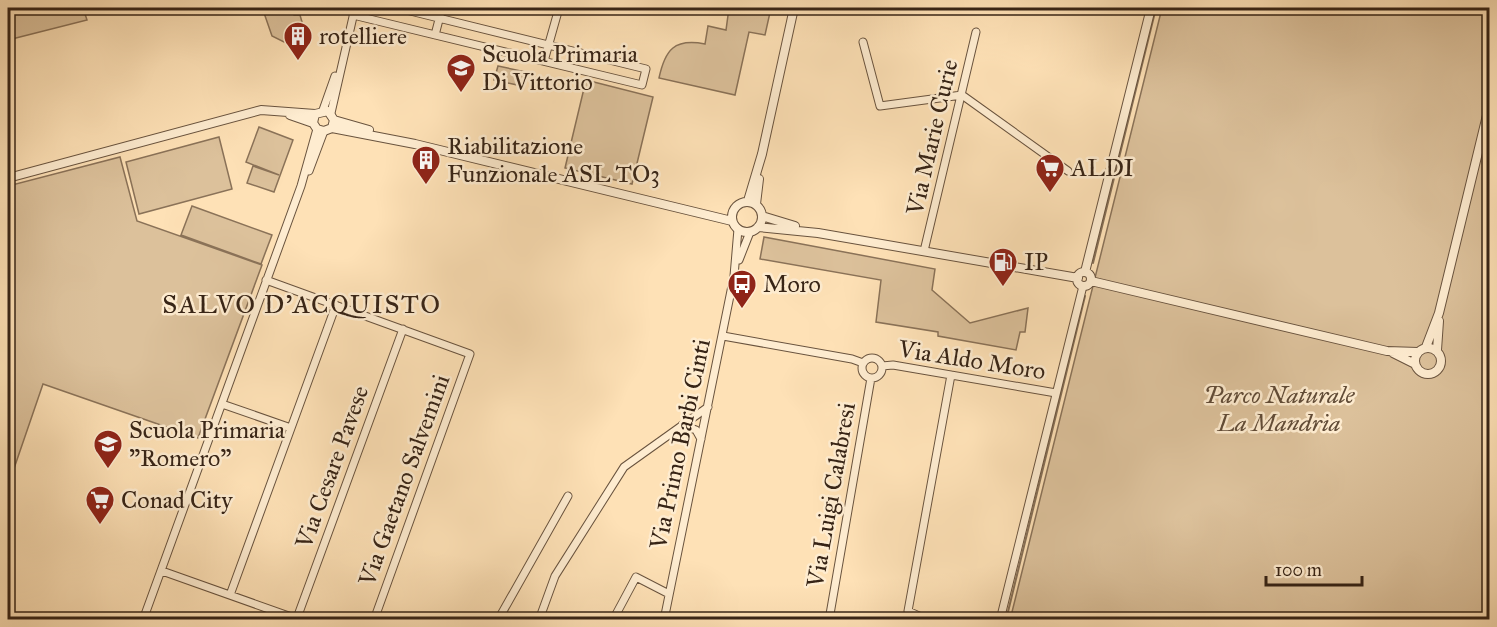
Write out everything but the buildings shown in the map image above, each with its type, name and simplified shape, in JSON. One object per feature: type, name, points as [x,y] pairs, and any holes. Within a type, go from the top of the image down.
[{"type":"street","points":[[143,620],[324,121],[354,11],[435,35],[642,85],[646,69],[398,8]]},
{"type":"street","points":[[435,35],[442,8]]},
{"type":"street","points":[[544,61],[558,8]]},
{"type":"street","points":[[794,8],[752,202],[762,216],[818,233]]},
{"type":"street","points":[[1000,620],[1056,393],[1080,282],[1085,272],[1151,8]]},
{"type":"street","name":"Via Marie Curie","points":[[924,251],[976,32]]},
{"type":"street","points":[[863,42],[880,106],[962,95],[1068,171]]},
{"type":"street","points":[[8,178],[261,110],[281,111],[668,206],[735,225],[754,229],[818,233],[1080,282],[1091,281],[1387,351],[1418,352],[1426,347],[1439,313],[1490,103]]},
{"type":"street","points":[[668,206],[733,209],[739,203],[752,202]]},
{"type":"street","points":[[733,209],[735,225]]},
{"type":"street","points":[[754,229],[762,216]]},
{"type":"street","name":"Via Primo Barbi Cinti","points":[[664,620],[734,276],[735,225]]},
{"type":"street","name":"Via Primo Barbi Cinti","points":[[734,276],[754,229]]},
{"type":"street","points":[[1085,272],[1091,276],[1091,281]]},
{"type":"street","points":[[266,280],[403,329]]},
{"type":"street","points":[[230,595],[336,305]]},
{"type":"street","points":[[1387,351],[1415,364],[1424,373],[1433,373],[1442,363],[1437,350],[1439,313]]},
{"type":"street","name":"Via Gaetano Salvemini","points":[[374,620],[470,354],[403,329]]},
{"type":"street","name":"Via Cesare Pavese","points":[[299,619],[403,329]]},
{"type":"street","name":"Via Aldo Moro","points":[[723,336],[842,357],[863,363]]},
{"type":"street","points":[[1426,347],[1437,350]]},
{"type":"street","points":[[1415,364],[1418,352]]},
{"type":"street","points":[[873,358],[882,366],[879,375],[871,378],[863,372],[863,363],[873,358]]},
{"type":"street","name":"Via Aldo Moro","points":[[882,366],[893,365],[1056,393]]},
{"type":"street","points":[[928,620],[908,611],[951,375]]},
{"type":"street","name":"Via Luigi Calabresi","points":[[829,620],[871,378]]},
{"type":"street","points":[[222,404],[291,428]]},
{"type":"street","points":[[539,620],[555,576],[618,475],[631,460],[708,407]]},
{"type":"street","points":[[682,425],[696,430],[701,439]]},
{"type":"street","points":[[498,620],[568,496]]},
{"type":"street","points":[[162,571],[299,619]]},
{"type":"street","points":[[613,620],[636,577],[669,594]]},
{"type":"green space","points":[[8,8],[83,8],[87,20],[8,40]]},
{"type":"green space","points":[[288,8],[294,15],[300,15],[306,36],[284,42],[272,36],[263,10]]},
{"type":"green space","points":[[729,8],[771,8],[765,35],[749,32],[735,95],[659,78],[664,60],[673,48],[686,43],[705,44],[708,26],[726,30]]},
{"type":"green space","name":"Parco Naturale La Mandria","points":[[1162,8],[1489,8],[1489,619],[1010,620]]},
{"type":"green space","points":[[498,66],[526,72],[522,86],[494,80]]},
{"type":"green space","points":[[586,80],[653,97],[632,184],[565,168]]},
{"type":"green space","points":[[259,127],[293,140],[274,192],[247,183],[253,166],[279,175],[246,162]]},
{"type":"green space","points":[[219,137],[232,189],[139,214],[126,162]]},
{"type":"green space","points":[[120,157],[137,221],[262,265],[198,438],[43,384],[8,486],[8,186]]},
{"type":"green space","points":[[192,206],[272,235],[261,264],[181,235]]},
{"type":"green space","points":[[764,237],[935,269],[932,290],[970,323],[1028,308],[1025,332],[1020,332],[1016,350],[938,336],[938,332],[876,322],[881,280],[760,259]]},
{"type":"waterway","points":[[1093,263],[1156,8]]},
{"type":"waterway","points":[[1006,620],[1085,296]]},
{"type":"place","name":"rotelliere","points":[[298,62]]},
{"type":"place","name":"Scuola Primaria Di Vittorio","points":[[461,94]]},
{"type":"place","name":"Riabilitazione Funzionale ASL TO3","points":[[426,186]]},
{"type":"place","name":"ALDI","points":[[1050,194]]},
{"type":"place","name":"IP","points":[[1003,288]]},
{"type":"place","name":"Moro","points":[[742,310]]},
{"type":"place","name":"Scuola Primaria \"Romero\"","points":[[108,470]]},
{"type":"place","name":"Conad City","points":[[100,526]]},
{"type":"district","name":"SALVO D'ACQUISTO","points":[[302,304]]}]
